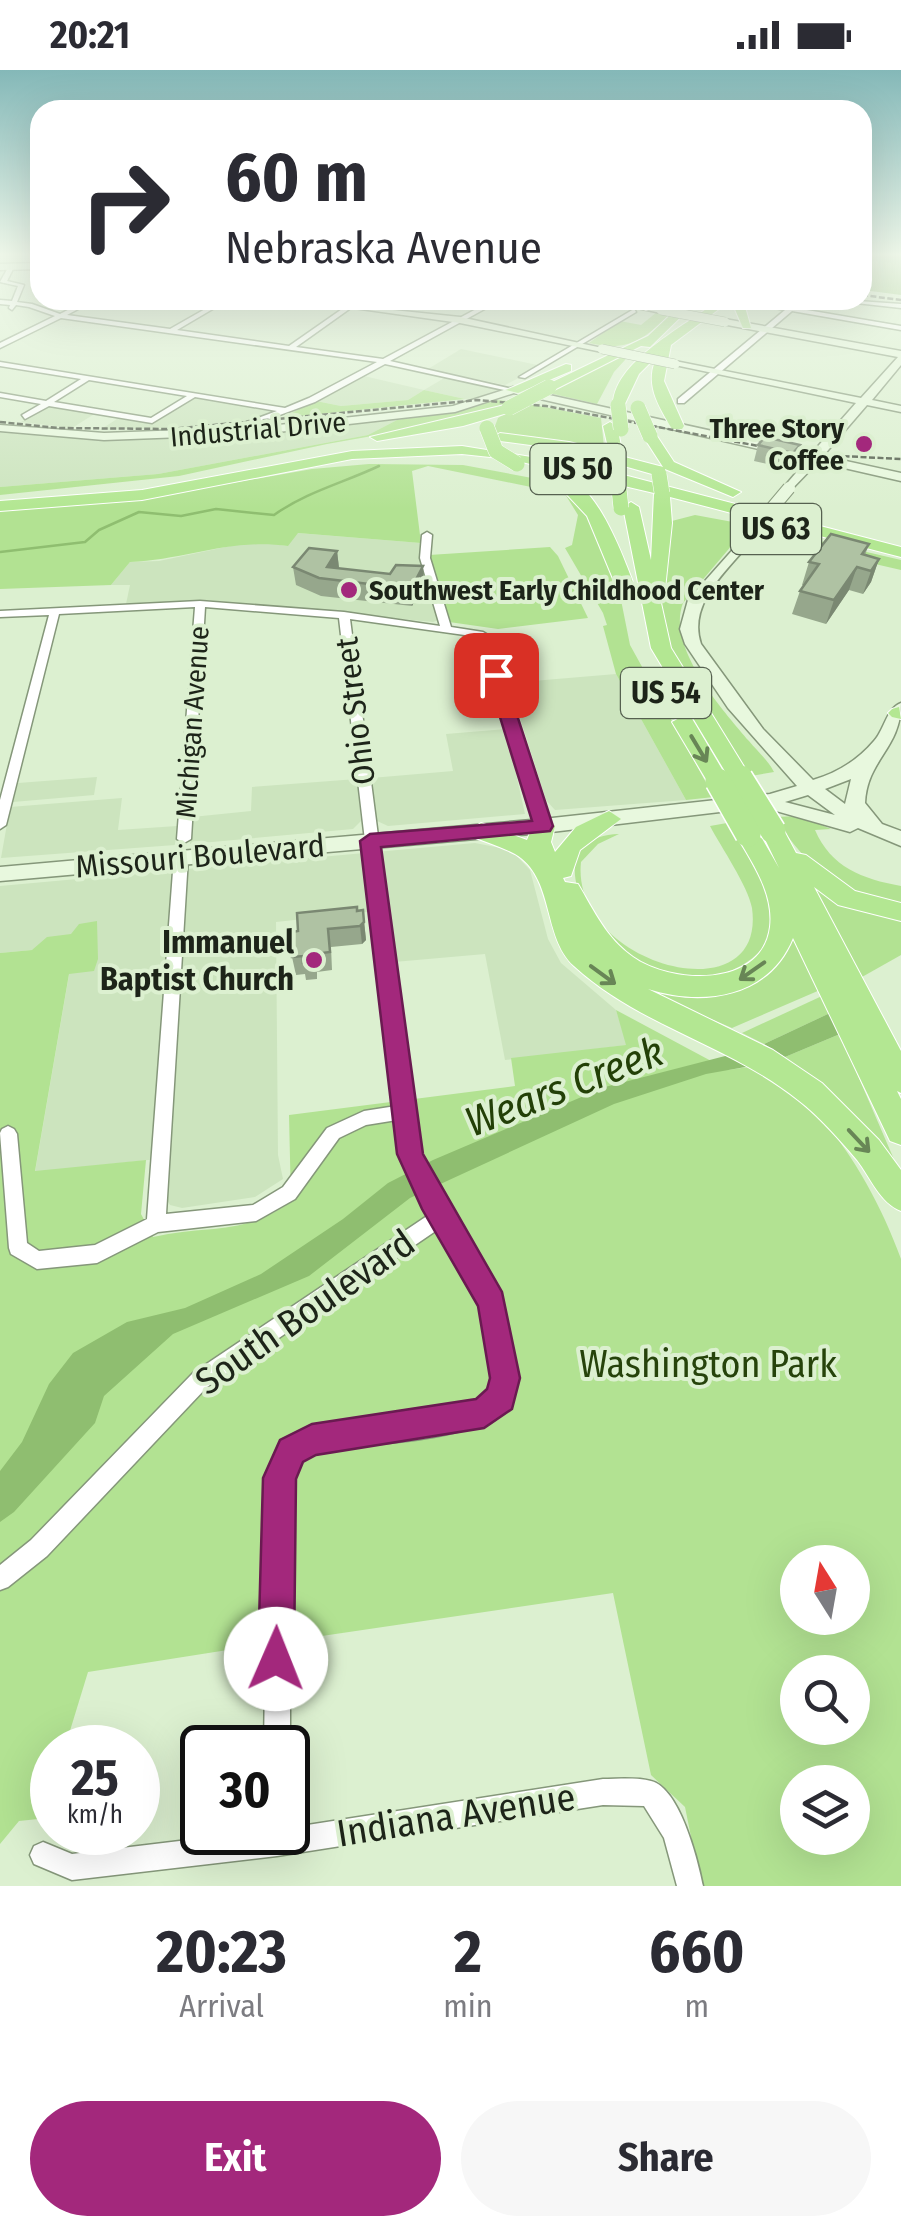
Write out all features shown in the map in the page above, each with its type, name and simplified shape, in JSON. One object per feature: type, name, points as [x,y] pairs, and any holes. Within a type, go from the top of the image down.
[{"type":"highway","name":"US 63","points":[[645,340],[503,410],[487,428],[496,451],[553,477],[663,507],[897,548]]},
{"type":"highway","points":[[613,404],[622,372],[651,340]]},
{"type":"highway","points":[[613,404],[635,368],[673,340]]},
{"type":"highway","points":[[653,620],[663,507],[654,444],[638,408],[638,382],[665,346]]},
{"type":"highway","points":[[665,346],[666,352],[655,369],[656,384],[677,426]]},
{"type":"highway","points":[[513,390],[560,369],[625,350]]},
{"type":"highway","name":"US 54","points":[[613,404],[626,508],[630,598],[648,662],[729,779],[837,972],[887,1069],[901,1131]]},
{"type":"highway","points":[[111,492],[503,410]]},
{"type":"highway","points":[[362,448],[473,436],[518,437],[569,446],[659,472]]},
{"type":"highway","name":"US 63","points":[[654,444],[670,466],[703,482],[858,532]]},
{"type":"highway","name":"US 50","points":[[0,503],[111,492],[362,448],[459,445],[516,450],[858,532],[897,548]]},
{"type":"highway","name":"US 50","points":[[0,503],[142,495],[397,451],[462,450],[510,454],[897,548]]},
{"type":"highway","points":[[261,473],[328,464],[414,460],[456,461],[553,477],[577,490],[599,525],[630,598]]},
{"type":"highway","name":"US 54","points":[[626,508],[653,620],[670,664],[729,779]]},
{"type":"highway","points":[[555,870],[578,838],[609,820]]},
{"type":"highway","points":[[543,826],[539,842],[578,912],[601,944],[635,972],[668,984],[709,987],[743,980],[769,959],[782,930],[778,886]]},
{"type":"highway","points":[[481,831],[526,848],[555,870],[568,932],[581,957],[630,994],[688,1018],[764,1059],[811,1092],[868,1150],[901,1196]]},
{"type":"highway","points":[[761,832],[830,889],[863,905],[901,912]]},
{"type":"highway","name":"US 54","points":[[761,832],[778,886],[837,972]]},
{"type":"main road","points":[[556,340],[901,409]]},
{"type":"main road","points":[[820,340],[901,356],[688,614],[693,644],[732,705],[764,743],[842,812],[896,838]]},
{"type":"main road","points":[[513,390],[901,477]]},
{"type":"main road","name":"Industrial Drive","points":[[0,428],[101,438],[228,432],[416,415],[455,409],[513,390]]},
{"type":"main road","name":"Missouri Boulevard","points":[[0,874],[183,848],[370,841],[735,806],[840,778],[874,752],[900,711]]},
{"type":"main road","points":[[764,743],[790,760],[815,767],[843,764],[874,752]]},
{"type":"main road","points":[[735,806],[764,798],[780,782],[781,774],[764,743]]},
{"type":"main road","points":[[874,752],[856,788],[855,804],[896,838]]},
{"type":"main road","points":[[735,806],[786,806],[896,838]]},
{"type":"street","points":[[228,340],[384,362],[513,390]]},
{"type":"street","points":[[290,348],[302,340]]},
{"type":"street","points":[[228,432],[290,410],[424,340]]},
{"type":"street","points":[[523,377],[589,340]]},
{"type":"street","points":[[681,401],[753,340]]},
{"type":"street","points":[[0,364],[290,410]]},
{"type":"street","points":[[26,417],[90,377]]},
{"type":"street","points":[[0,395],[155,421],[195,394]]},
{"type":"street","points":[[428,534],[425,558],[446,628]]},
{"type":"street","points":[[0,614],[200,604],[344,615],[483,634],[543,826]]},
{"type":"street","name":"Michigan Avenue","points":[[156,1224],[200,604]]},
{"type":"street","points":[[0,825],[54,612]]},
{"type":"street","name":"Ohio Street","points":[[277,1725],[279,1478],[292,1451],[312,1440],[460,1420],[484,1413],[501,1398],[505,1378],[492,1302],[413,1164],[344,615]]},
{"type":"street","points":[[8,1134],[18,1248],[37,1260],[98,1254],[156,1224],[256,1213],[289,1193],[334,1133],[364,1118],[404,1112]]},
{"type":"street","name":"South Boulevard","points":[[0,1580],[39,1548],[200,1380],[436,1208]]},
{"type":"street","name":"Indiana Avenue","points":[[310,1833],[603,1792],[650,1793],[663,1808],[681,1844],[690,1886]]},
{"type":"street","name":"Indiana Avenue","points":[[44,1855],[72,1867],[157,1855]]},
{"type":"shaded area","points":[[461,349],[542,366],[505,385],[428,369]]},
{"type":"shaded area","points":[[364,376],[424,390],[408,400],[341,406],[316,401]]},
{"type":"shaded area","points":[[446,377],[503,391],[465,399],[424,390]]},
{"type":"shaded area","points":[[193,397],[279,411],[245,423],[212,427],[100,430],[120,417],[158,421]]},
{"type":"shaded area","points":[[48,406],[96,413],[72,428],[21,422]]},
{"type":"shaded area","points":[[397,420],[368,435],[158,474],[0,487],[0,430],[79,438],[144,439]]},
{"type":"shaded area","name":"Southwest Early Childhood Center","points":[[297,533],[421,543],[439,620],[206,600],[126,604],[130,585],[111,585],[130,562],[159,561],[254,541],[287,546]]},
{"type":"shaded area","points":[[616,674],[686,800],[555,810],[546,800],[509,683]]},
{"type":"shaded area","points":[[506,729],[525,814],[388,826],[375,820],[371,778],[453,771],[446,734]]},
{"type":"shaded area","points":[[97,777],[94,795],[13,802],[18,783]]},
{"type":"shaded area","points":[[357,779],[361,821],[353,829],[190,844],[192,817],[251,811],[252,787]]},
{"type":"shaded area","points":[[122,798],[118,830],[177,826],[175,845],[1,858],[10,807]]},
{"type":"shaded area","points":[[475,843],[511,850],[530,870],[548,939],[561,963],[616,1010],[627,1045],[505,1060],[485,954],[394,962],[386,910],[276,922],[278,1155],[283,1179],[255,1197],[182,1208],[170,1205],[165,1197],[167,1158],[35,1172],[74,946],[0,953],[0,886]]},
{"type":"shaded area","points":[[830,1013],[840,1034],[785,1057],[764,1044]]},
{"type":"shaded area","points":[[729,1055],[751,1066],[706,1074],[614,1104],[410,1198],[309,1276],[173,1334],[104,1396],[95,1423],[14,1512],[0,1522],[0,1471],[22,1442],[49,1384],[73,1353],[127,1322],[185,1308],[261,1274],[343,1219],[388,1183],[433,1160],[605,1087]]},
{"type":"green space","points":[[594,340],[637,340],[613,346],[589,343]]},
{"type":"green space","points":[[635,349],[614,372],[597,404],[549,393],[553,388]]},
{"type":"green space","points":[[424,390],[465,399],[281,418],[316,401],[341,406],[408,400]]},
{"type":"green space","points":[[495,400],[512,401],[457,421],[179,476],[0,495],[0,487],[158,474],[368,435],[397,420],[462,410]]},
{"type":"green space","points":[[524,403],[601,418],[604,447],[599,451],[536,437],[492,434],[498,418]]},
{"type":"green space","points":[[369,464],[463,465],[564,484],[585,509],[617,580],[630,645],[714,797],[686,800],[616,674],[603,613],[565,548],[572,545],[578,515],[565,494],[428,466],[412,471],[421,543],[298,533],[288,546],[227,547],[130,562],[111,585],[0,589],[0,509],[152,497],[312,469]]},
{"type":"green space","points":[[695,515],[749,525],[683,603],[682,639],[700,676],[774,772],[751,776],[685,677],[666,635],[660,592],[668,522]]},
{"type":"green space","points":[[764,528],[901,560],[901,570],[758,537]]},
{"type":"green space","points":[[550,547],[588,618],[498,629],[449,622],[429,555]]},
{"type":"green space","points":[[799,816],[831,829],[815,830],[830,853],[849,869],[901,886],[901,904],[841,885],[814,866],[774,817]]},
{"type":"green space","points":[[727,823],[758,875],[771,912],[771,931],[763,947],[747,962],[705,978],[664,973],[628,954],[599,926],[580,895],[575,866],[587,843],[619,834],[598,844],[581,862],[586,898],[605,928],[634,951],[668,965],[702,969],[730,962],[749,942],[752,908],[710,826]]},
{"type":"green space","points":[[811,884],[901,918],[901,955],[862,977]]},
{"type":"green space","name":"Washington Park","points":[[97,921],[98,959],[94,971],[69,974],[35,1171],[146,1160],[141,1214],[153,1237],[239,1225],[291,1202],[289,1115],[515,1086],[511,1058],[626,1045],[616,1010],[728,1070],[762,1065],[820,1117],[867,1184],[901,1259],[901,1886],[701,1886],[685,1807],[651,1775],[613,1593],[288,1641],[291,1482],[298,1460],[321,1448],[489,1425],[508,1409],[516,1391],[481,1402],[304,1427],[282,1448],[269,1473],[265,1503],[265,1644],[88,1672],[72,1725],[30,1725],[30,1820],[19,1821],[0,1844],[0,953],[32,950],[47,937],[71,934],[79,924]]},
{"type":"green space","points":[[790,933],[820,990],[732,1028],[636,987],[636,980],[767,973],[784,954]]},
{"type":"green space","points":[[822,996],[830,1013],[764,1044],[742,1033]]},
{"type":"green space","points":[[840,1034],[899,1171],[807,1074],[785,1057]]},
{"type":"building","points":[[765,437],[800,445],[793,453],[758,445]]},
{"type":"building","points":[[831,534],[869,544],[862,554],[879,559],[871,571],[857,567],[834,600],[800,591],[819,564],[809,562]]},
{"type":"building","points":[[309,548],[337,551],[327,567],[390,574],[396,565],[423,566],[411,589],[319,578],[293,567]]},
{"type":"building","points":[[357,907],[357,911],[363,910],[364,922],[360,926],[328,929],[330,952],[314,954],[314,962],[303,963],[303,956],[292,957],[292,932],[298,931],[297,913]]},
{"type":"waterway","points":[[0,552],[85,542],[99,530],[139,512],[181,516],[216,509],[274,515],[379,466]]},
{"type":"railway","points":[[0,422],[58,428],[171,429],[478,400],[546,406],[801,454],[901,459]]},
{"type":"place","name":"Three Story Coffee","points":[[864,444]]},
{"type":"place","name":"Southwest Early Childhood Center","points":[[349,590]]},
{"type":"place","name":"Immanuel Baptist Church","points":[[314,960]]},
{"type":"route","points":[[276,1659],[279,1478],[292,1451],[312,1440],[460,1420],[484,1413],[501,1398],[505,1378],[492,1302],[432,1200],[410,1154],[370,841],[543,826],[496,675]]},
{"type":"water label","name":"Wears Creek","points":[[564,1086]]}]
